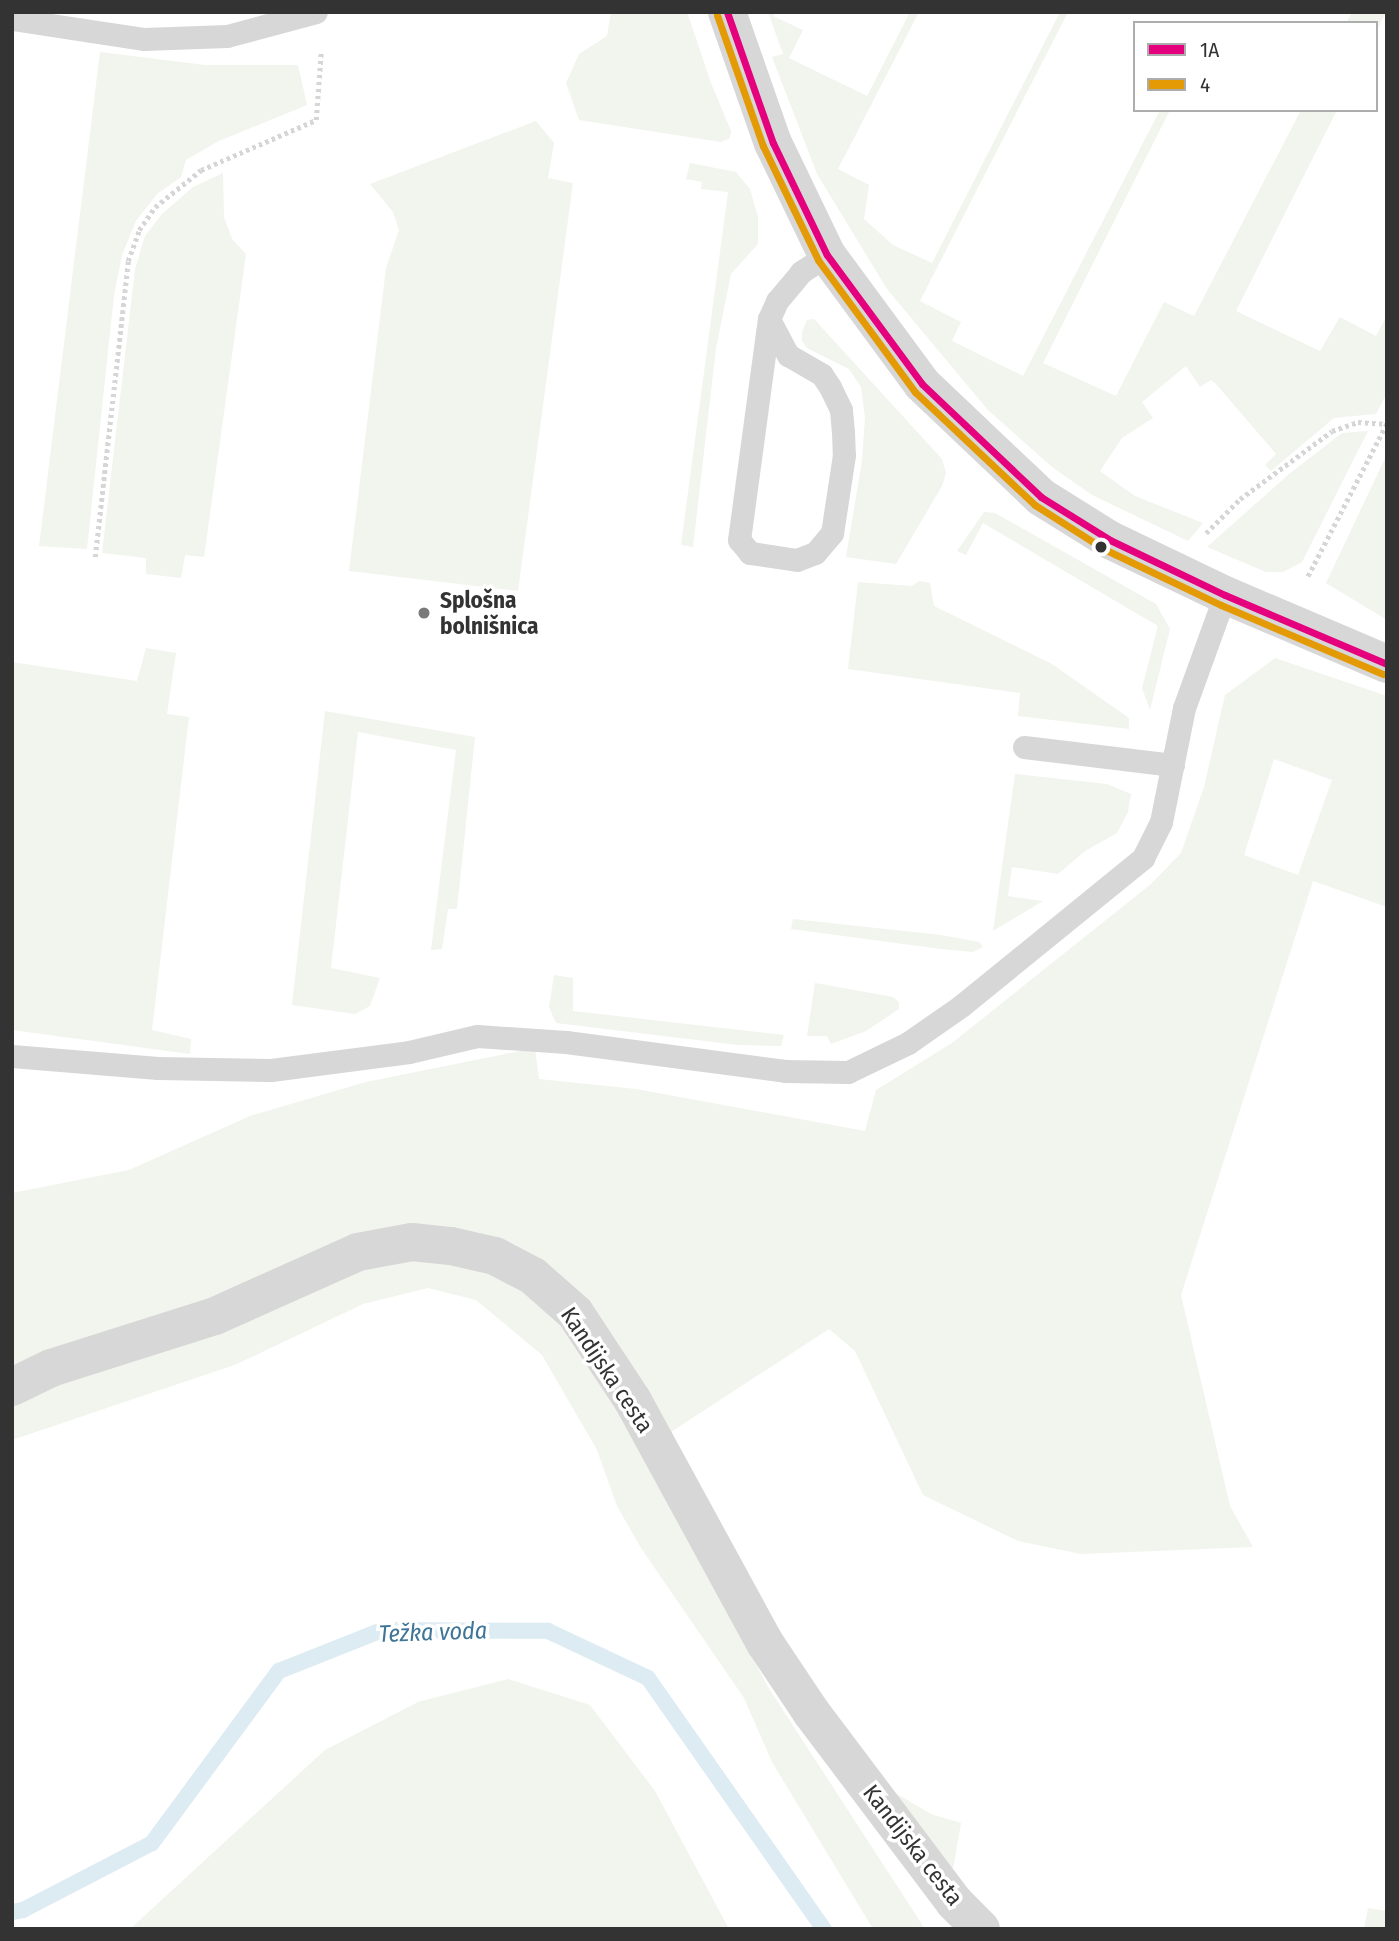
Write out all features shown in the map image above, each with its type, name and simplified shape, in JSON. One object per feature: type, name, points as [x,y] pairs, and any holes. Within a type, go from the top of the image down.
[{"type":"street","points":[[727,12],[773,143],[827,255],[922,384],[1041,496],[1110,540],[1225,595],[1387,664]]},
{"type":"street","name":"Kandijska cesta","points":[[12,1387],[51,1368],[215,1316],[358,1252],[412,1242],[451,1246],[495,1256],[533,1276],[575,1313],[633,1401],[765,1643],[811,1712],[954,1902],[981,1929]]},
{"type":"lane","points":[[12,19],[88,33],[144,39],[226,36],[316,12]]},
{"type":"lane","points":[[769,319],[788,355],[822,375],[841,410],[844,455],[832,533],[815,553],[797,560],[750,554],[739,540],[769,319],[777,301],[801,272],[827,255]]},
{"type":"lane","points":[[12,1056],[158,1068],[271,1070],[409,1052],[477,1036],[566,1042],[785,1070],[848,1072],[908,1043],[961,1006],[1143,858],[1161,822],[1196,669],[1225,595]]},
{"type":"lane","points":[[1024,747],[1173,765]]},
{"type":"path","points":[[95,556],[128,261],[139,230],[155,206],[201,170],[316,120],[321,39]]},
{"type":"path","points":[[1204,536],[1240,499],[1332,432],[1358,422],[1387,425],[1307,578]]},
{"type":"shaded area","points":[[611,12],[687,12],[711,83],[731,131],[730,138],[721,142],[579,120],[566,83],[579,54],[607,36]]},
{"type":"shaded area","points":[[768,12],[775,12],[773,16],[803,30],[789,58],[867,96],[910,12],[919,12],[838,169],[869,185],[864,219],[893,245],[932,263],[1060,12],[1068,12],[920,301],[961,322],[952,341],[1023,376],[1159,112],[1169,112],[1043,363],[1116,396],[1164,302],[1194,316],[1300,112],[1336,112],[1236,311],[1320,351],[1340,317],[1376,336],[1387,315],[1387,393],[1376,414],[1334,418],[1271,471],[1265,465],[1276,454],[1216,384],[1211,380],[1200,387],[1186,366],[1142,402],[1153,418],[1122,438],[1100,471],[1135,496],[1203,523],[1188,541],[1092,495],[1052,467],[988,410],[887,289],[817,174],[772,57],[783,54]]},
{"type":"shaded area","points":[[1352,12],[1386,12],[1378,28],[1378,21],[1347,21]]},
{"type":"shaded area","points":[[100,52],[205,65],[298,65],[307,105],[219,141],[186,160],[181,177],[157,194],[136,221],[122,255],[114,295],[87,549],[39,546]]},
{"type":"shaded area","points":[[536,121],[554,143],[548,178],[573,183],[518,591],[349,571],[386,268],[399,230],[393,212],[370,184]]},
{"type":"shaded area","points":[[690,163],[736,172],[750,189],[758,217],[758,244],[731,274],[716,348],[693,547],[681,545],[728,192],[701,189],[702,182],[686,179]]},
{"type":"shaded area","points":[[223,173],[224,217],[232,239],[246,254],[204,557],[185,555],[181,578],[146,574],[146,558],[102,553],[135,269],[145,236],[162,214],[193,187]]},
{"type":"shaded area","points":[[814,319],[942,459],[946,473],[942,486],[896,564],[846,557],[862,460],[865,418],[861,387],[849,369],[807,348],[802,341],[807,320]]},
{"type":"shaded area","points":[[1368,431],[1302,562],[1283,572],[1266,572],[1207,547],[1289,474],[1342,433]]},
{"type":"shaded area","points":[[1387,454],[1387,620],[1326,583]]},
{"type":"shaded area","points":[[984,512],[995,513],[1156,604],[1170,629],[1150,710],[1142,688],[1158,626],[983,523],[966,555],[957,551]]},
{"type":"shaded area","points":[[919,581],[930,583],[934,606],[1052,664],[1129,718],[1129,729],[1018,716],[1020,693],[848,669],[858,582],[912,586]]},
{"type":"shaded area","points":[[146,648],[176,653],[167,714],[189,717],[152,1030],[191,1039],[190,1054],[12,1030],[12,662],[137,681]]},
{"type":"shaded area","points":[[1275,658],[1387,696],[1387,907],[1313,881],[1181,1295],[1230,1506],[1253,1547],[1081,1554],[1018,1541],[923,1495],[855,1351],[829,1329],[671,1432],[628,1366],[435,1229],[12,1375],[12,1193],[129,1170],[250,1116],[366,1082],[535,1048],[539,1079],[636,1089],[865,1131],[876,1090],[952,1043],[1151,884],[1181,853],[1204,787],[1225,695]],"holes":[[[1274,759],[1332,780],[1298,875],[1244,855]]]},
{"type":"shaded area","points":[[325,711],[475,737],[457,909],[448,909],[442,949],[431,950],[456,750],[358,732],[331,968],[380,978],[370,1006],[355,1014],[292,1005]]},
{"type":"shaded area","points":[[1015,774],[1107,784],[1131,794],[1128,812],[1117,833],[1085,851],[1058,874],[1012,867],[1008,896],[1043,901],[993,931]]},
{"type":"shaded area","points":[[793,919],[941,935],[979,942],[983,947],[973,952],[941,949],[791,929]]},
{"type":"shaded area","points":[[554,975],[573,978],[573,1011],[784,1035],[781,1046],[738,1045],[556,1023],[549,1007]]},
{"type":"shaded area","points":[[815,983],[893,997],[899,1002],[899,1009],[866,1031],[831,1044],[827,1036],[807,1036]]},
{"type":"shaded area","points":[[447,1257],[496,1271],[550,1309],[620,1405],[768,1687],[925,1929],[873,1929],[772,1762],[744,1698],[641,1548],[617,1506],[597,1450],[542,1355],[476,1300],[428,1288],[363,1304],[237,1364],[12,1440],[12,1405],[27,1394],[378,1259]]},
{"type":"shaded area","points":[[508,1679],[590,1705],[655,1791],[729,1929],[130,1929],[325,1750],[418,1702]]},
{"type":"shaded area","points":[[887,1788],[931,1814],[961,1823],[953,1869]]},
{"type":"shaded area","points":[[1368,1908],[1387,1911],[1387,1929],[1364,1929]]},
{"type":"waterway","name":"Težka voda","points":[[12,1912],[23,1910],[152,1843],[279,1671],[382,1630],[548,1631],[648,1678],[824,1929]]},
{"type":"transit line","name":"1A","points":[[727,12],[773,143],[827,255],[922,384],[1041,497],[1110,540],[1225,595],[1387,664]]},
{"type":"transit line","name":"4","points":[[717,15],[763,146],[818,260],[915,392],[1035,505],[1104,549],[1221,605],[1383,674]]},
{"type":"place","name":"Splošna bolnišnica","points":[[424,613]]}]
